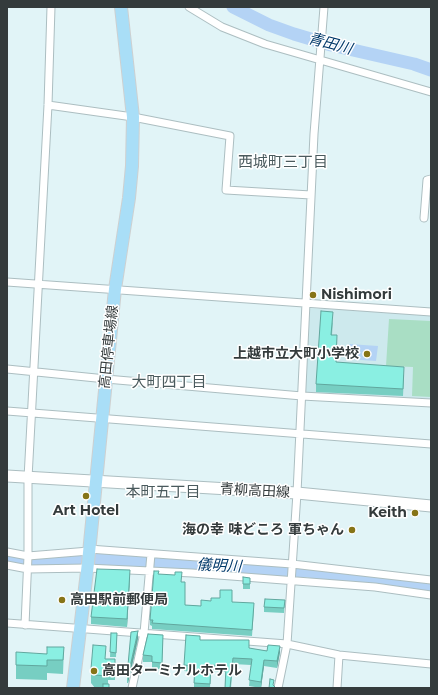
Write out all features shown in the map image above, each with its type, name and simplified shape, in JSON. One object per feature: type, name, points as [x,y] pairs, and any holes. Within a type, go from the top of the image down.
[{"type":"main road","name":"高田停車場線","points":[[73,688],[81,629],[115,289],[129,198],[133,117],[122,7]]},
{"type":"main road","name":"青柳高田線","points":[[7,476],[297,493],[431,506]]},
{"type":"street","points":[[25,625],[28,569],[28,478],[37,284],[48,105],[51,7]]},
{"type":"street","points":[[189,7],[230,30],[265,44],[320,58],[431,92]]},
{"type":"street","points":[[278,688],[286,644],[297,493],[311,195],[324,7]]},
{"type":"street","points":[[48,105],[133,117],[230,136],[226,190],[311,195]]},
{"type":"street","points":[[424,218],[427,180],[431,179]]},
{"type":"street","points":[[7,282],[431,312]]},
{"type":"street","points":[[7,368],[106,379],[302,396],[431,403]]},
{"type":"street","points":[[7,411],[431,444]]},
{"type":"street","points":[[7,552],[28,556],[151,556],[292,564],[431,580]]},
{"type":"street","points":[[132,688],[144,633],[151,556]]},
{"type":"street","points":[[7,565],[28,569],[88,557],[150,570],[291,578],[431,595]]},
{"type":"street","points":[[7,624],[286,644],[339,655],[431,664]]},
{"type":"street","points":[[337,688],[339,655]]},
{"type":"shaded area","name":"上越市立大町小学校","points":[[305,308],[431,314],[431,400],[302,394]]},
{"type":"green space","points":[[389,319],[431,321],[431,397],[412,396],[413,367],[386,366]]},
{"type":"water","points":[[349,344],[378,346],[376,361],[348,359]]},
{"type":"building","points":[[321,311],[333,312],[331,335],[337,335],[336,362],[404,367],[403,389],[316,384]]},
{"type":"building","points":[[97,569],[130,570],[127,619],[91,617]]},
{"type":"building","points":[[154,571],[159,571],[158,574],[175,575],[175,572],[182,572],[181,582],[185,582],[185,605],[201,606],[201,600],[211,601],[211,598],[220,598],[220,590],[232,590],[232,602],[254,603],[252,630],[152,623],[153,620],[150,620]]},
{"type":"building","points":[[243,577],[250,578],[250,584],[243,584]]},
{"type":"building","points":[[265,599],[285,600],[284,608],[264,607]]},
{"type":"building","points":[[138,631],[128,676],[127,676],[131,632]]},
{"type":"building","points":[[111,633],[117,633],[116,653],[110,652]]},
{"type":"building","points":[[148,634],[163,635],[162,663],[152,662],[152,656],[143,655]]},
{"type":"building","points":[[186,635],[200,636],[200,640],[249,640],[249,648],[267,651],[268,645],[280,646],[277,661],[264,660],[261,682],[249,680],[252,659],[233,658],[230,688],[225,688],[226,666],[211,665],[210,684],[194,683],[195,666],[184,665]]},
{"type":"building","points":[[93,645],[106,646],[105,659],[115,659],[115,667],[108,667],[108,676],[95,675],[91,669]]},
{"type":"building","points":[[47,647],[64,647],[63,660],[47,660],[47,666],[16,665],[16,652],[47,654]]},
{"type":"building","points":[[270,679],[274,680],[273,685],[276,688],[269,688]]},
{"type":"building","points":[[103,684],[109,684],[109,688],[103,688]]},
{"type":"waterway","name":"青田川","points":[[233,7],[269,25],[294,34],[331,45],[414,64],[431,70]]},
{"type":"waterway","name":"儀明川","points":[[7,560],[21,563],[84,559],[308,571],[431,587]]},
{"type":"place","name":"Nishimori","points":[[313,295]]},
{"type":"place","name":"上越市立大町小学校","points":[[367,354]]},
{"type":"place","name":"Art Hotel","points":[[86,496]]},
{"type":"place","name":"Keith","points":[[415,513]]},
{"type":"place","name":"海の幸 味どころ 軍ちゃん","points":[[352,530]]},
{"type":"place","name":"高田駅前郵便局","points":[[62,600]]},
{"type":"place","name":"高田ターミナルホテル","points":[[94,671]]},
{"type":"district","name":"西城町三丁目","points":[[283,163]]},
{"type":"district","name":"大町四丁目","points":[[169,383]]},
{"type":"district","name":"本町五丁目","points":[[163,493]]}]
